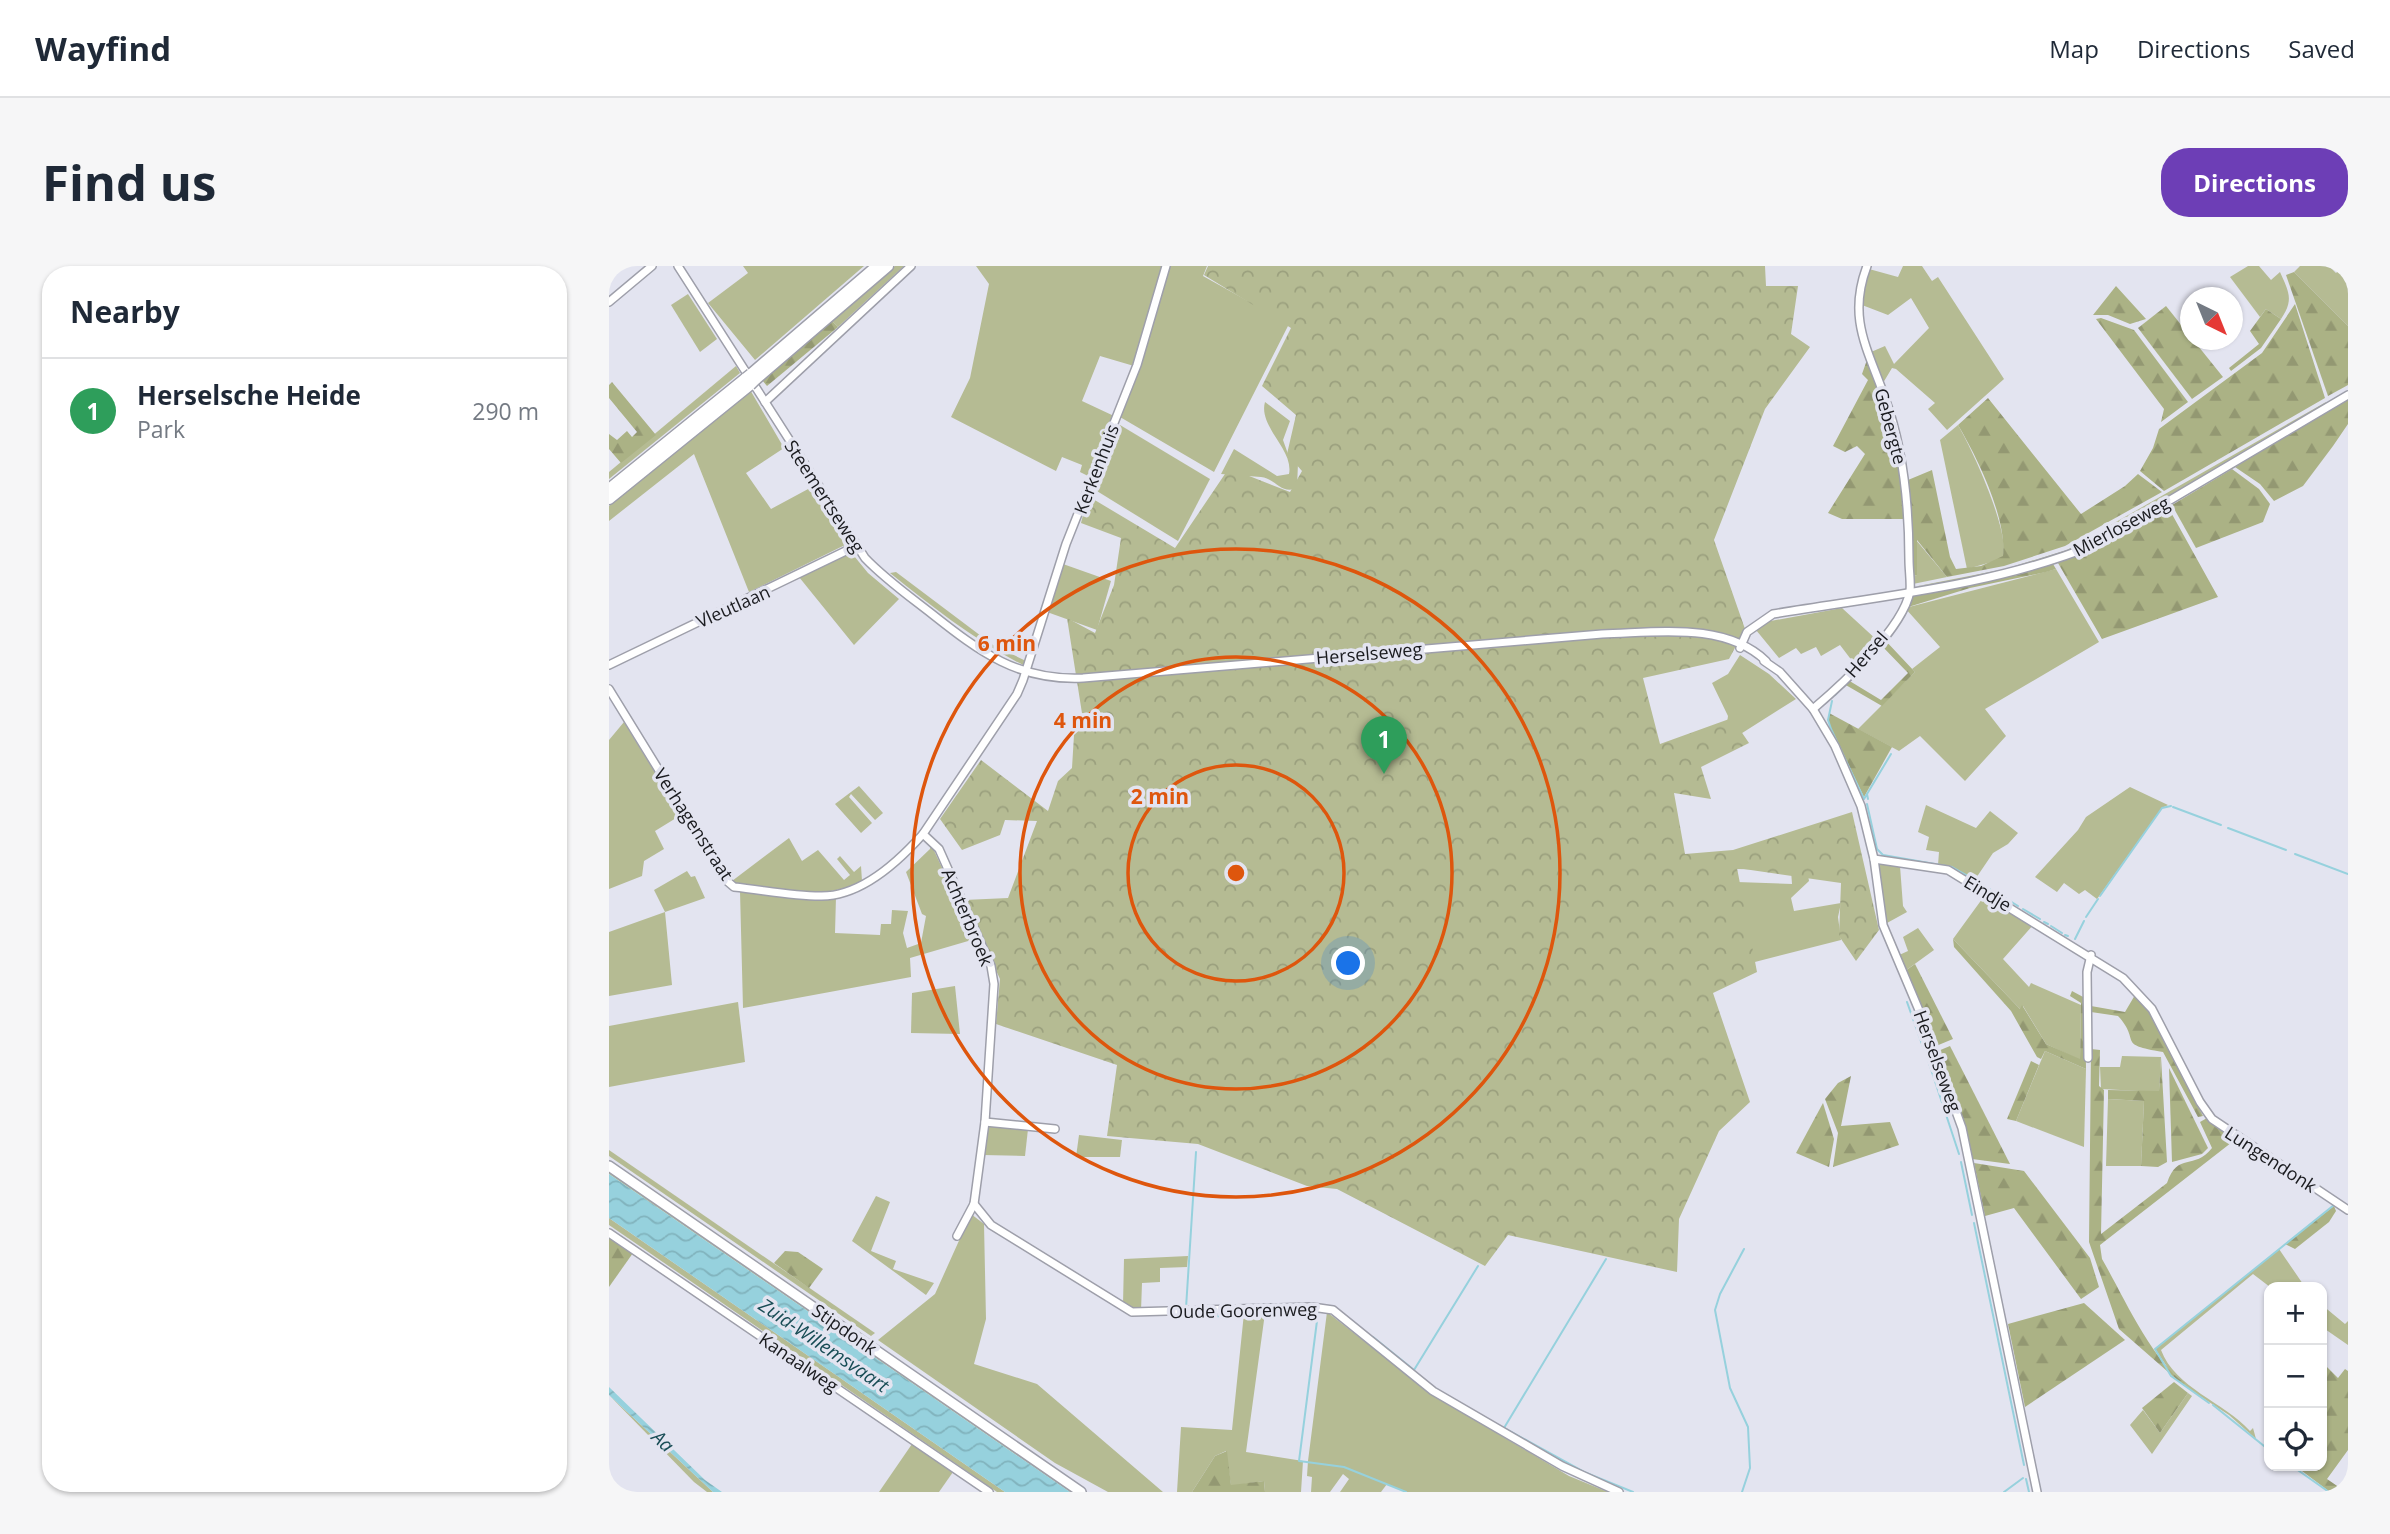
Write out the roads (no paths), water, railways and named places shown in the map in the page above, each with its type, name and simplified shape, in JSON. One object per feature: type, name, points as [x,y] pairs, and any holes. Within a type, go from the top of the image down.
[{"type":"highway","points":[[609,489],[751,379],[877,266]]},
{"type":"highway","points":[[609,499],[888,266]]},
{"type":"main road","name":"Stipdonk","points":[[609,1166],[1081,1492]]},
{"type":"street","points":[[609,302],[652,266]]},
{"type":"street","name":"Steemertseweg","points":[[678,266],[856,546],[885,578],[972,645],[995,661],[1025,672]]},
{"type":"street","points":[[765,402],[911,266]]},
{"type":"street","name":"Kerkenhuis","points":[[1025,672],[1066,544],[1137,365],[1165,266]]},
{"type":"street","name":"Gebergte","points":[[1867,266],[1857,305],[1859,327],[1889,411],[1901,455],[1907,509],[1910,591]]},
{"type":"street","name":"Mierloseweg","points":[[1741,646],[1752,628],[1773,614],[2032,567],[2094,545],[2348,395]]},
{"type":"street","name":"Vleutlaan","points":[[609,665],[856,546]]},
{"type":"street","name":"Hersel","points":[[1812,709],[1871,654],[1900,612],[1910,591]]},
{"type":"street","name":"Herselseweg","points":[[1025,672],[1083,678],[1602,634],[1672,631],[1713,636],[1741,646],[1766,661],[1792,684],[1812,709],[1849,776],[1861,806],[1874,859],[1883,925],[1926,1027],[1962,1128],[2037,1492]]},
{"type":"street","points":[[923,834],[1017,694],[1025,672]]},
{"type":"street","name":"Verhagenstraat","points":[[609,689],[727,881],[734,887],[821,897],[843,892],[889,870],[923,834]]},
{"type":"street","name":"Achterbroek","points":[[923,834],[939,849],[993,975],[985,1122],[974,1204],[957,1236]]},
{"type":"street","name":"Eindje","points":[[1874,859],[1948,870],[2091,955],[2137,992],[2163,1027]]},
{"type":"street","points":[[2088,1058],[2087,972],[2091,955]]},
{"type":"street","name":"Lungendonk","points":[[2163,1027],[2200,1102],[2212,1119],[2348,1210]]},
{"type":"street","points":[[985,1122],[1055,1129]]},
{"type":"street","name":"Oude Goorenweg","points":[[974,1204],[991,1225],[1132,1312],[1312,1307],[1333,1310],[1433,1391],[1562,1466],[1619,1492]]},
{"type":"street","name":"Kanaalweg","points":[[609,1233],[989,1492]]},
{"type":"water","name":"Zuid-Willemsvaart","points":[[609,1174],[1070,1492],[1005,1492],[609,1218]]},
{"type":"water","name":"Aa","points":[[609,1387],[705,1480],[722,1492],[713,1492],[609,1395]]},
{"type":"waterway","points":[[1852,678],[1864,667]]},
{"type":"waterway","points":[[1835,695],[1840,689]]},
{"type":"waterway","points":[[1832,701],[1828,720],[1831,729],[1864,799],[1867,794],[1868,799]]},
{"type":"waterway","points":[[1867,794],[1891,754]]},
{"type":"waterway","points":[[1867,804],[1877,849],[1883,855],[1952,867],[1982,884]]},
{"type":"waterway","points":[[2100,896],[2162,808],[2171,806]]},
{"type":"waterway","points":[[2173,807],[2221,825]]},
{"type":"waterway","points":[[2228,828],[2286,850]]},
{"type":"waterway","points":[[2295,854],[2348,874]]},
{"type":"waterway","points":[[1986,887],[1998,894]]},
{"type":"waterway","points":[[2002,896],[2018,906]]},
{"type":"waterway","points":[[2086,917],[2098,899]]},
{"type":"waterway","points":[[2023,909],[2040,919]]},
{"type":"waterway","points":[[2075,939],[2084,921]]},
{"type":"waterway","points":[[2044,922],[2048,924]]},
{"type":"waterway","points":[[2051,926],[2062,933]]},
{"type":"waterway","points":[[1907,1002],[1923,1047]]},
{"type":"waterway","points":[[1928,1060],[1959,1154]]},
{"type":"waterway","points":[[2231,1137],[2257,1153]]},
{"type":"waterway","points":[[1186,1308],[1196,1152]]},
{"type":"waterway","points":[[1961,1162],[1972,1215]]},
{"type":"waterway","points":[[2209,1403],[2171,1376],[2155,1349],[2334,1205]]},
{"type":"waterway","points":[[1974,1223],[2024,1465]]},
{"type":"waterway","points":[[1742,1492],[1750,1468],[1748,1427],[1730,1388],[1715,1310],[1720,1294],[1744,1249]]},
{"type":"waterway","points":[[1606,1259],[1504,1428],[1584,1472],[1633,1492]]},
{"type":"waterway","points":[[1373,1337],[1414,1370],[1478,1266]]},
{"type":"waterway","points":[[1192,1317],[1318,1313],[1299,1461],[1344,1467],[1406,1492]]},
{"type":"waterway","points":[[2213,1405],[2264,1446]]},
{"type":"waterway","points":[[2299,1471],[2329,1492]]},
{"type":"waterway","points":[[2004,1492],[2023,1478]]},
{"type":"waterway","points":[[2026,1479],[2029,1492]]},
{"type":"place","name":"Herselsche Heide","points":[[1384,774]]}]
